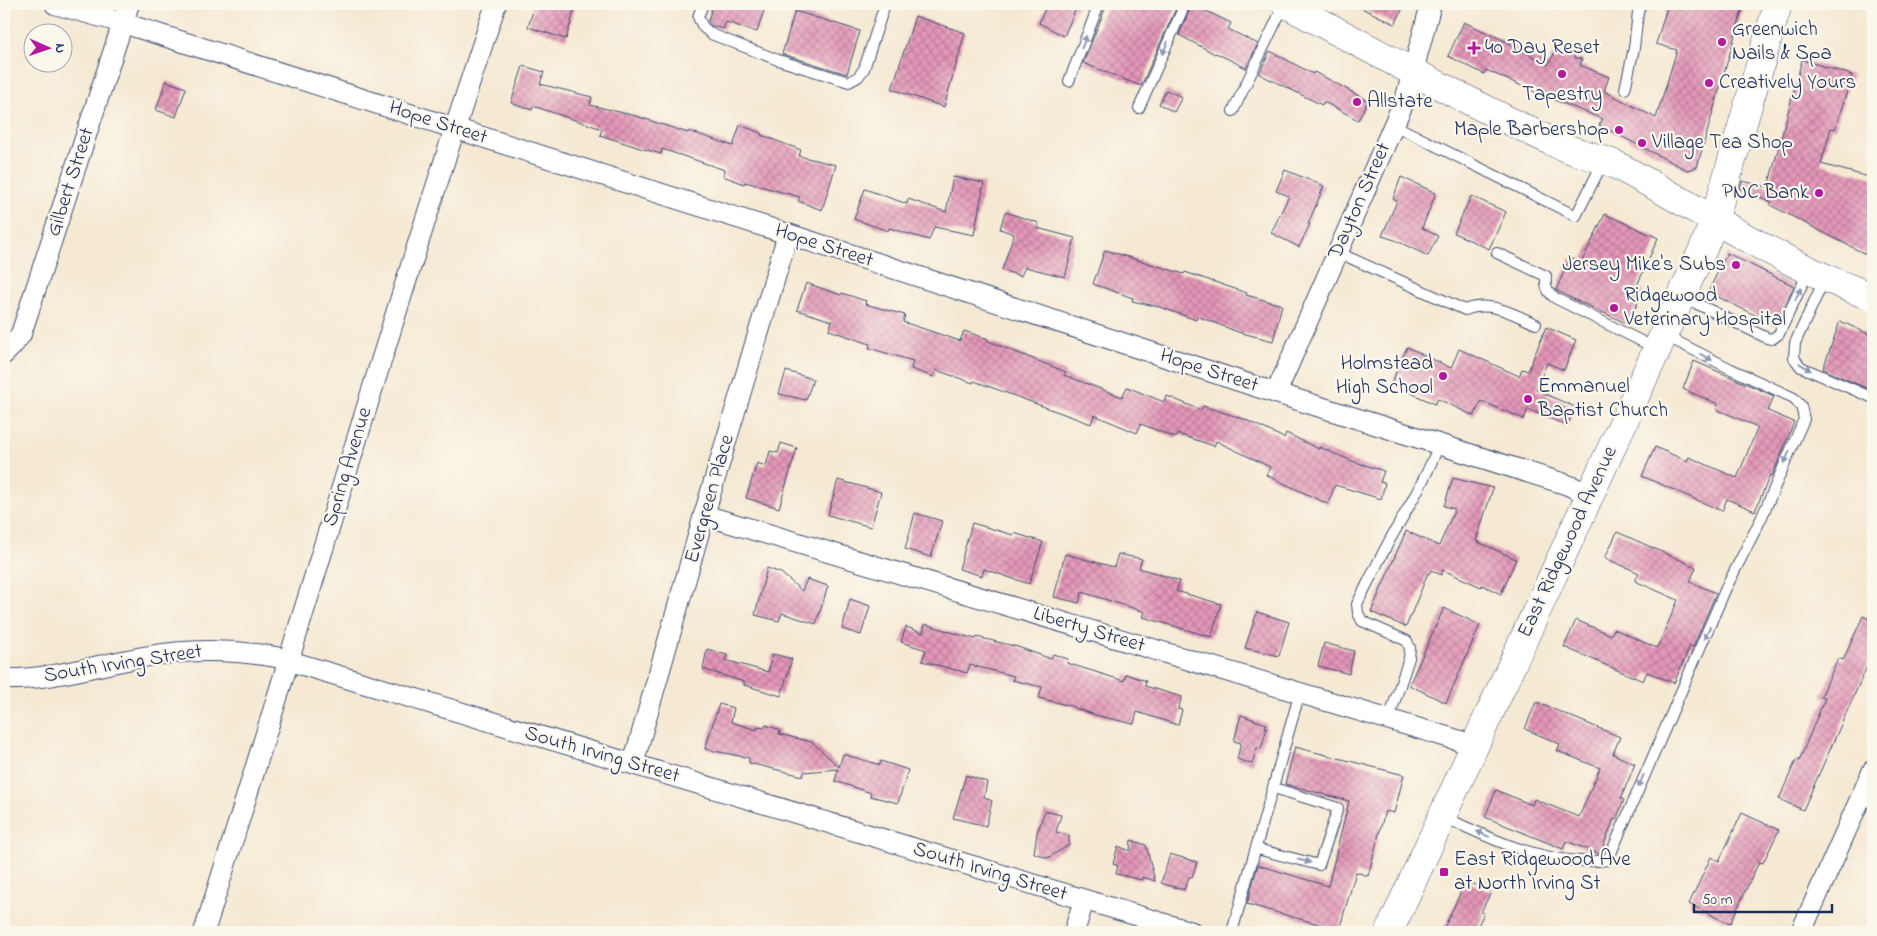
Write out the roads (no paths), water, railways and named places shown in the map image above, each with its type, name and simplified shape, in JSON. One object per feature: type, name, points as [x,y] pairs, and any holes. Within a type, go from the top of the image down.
[{"type":"main road","points":[[1285,4],[1413,72],[1561,146],[1615,165],[1714,221],[1817,274],[1873,297]]},
{"type":"main road","name":"East Ridgewood Avenue","points":[[1389,932],[1714,221],[1778,4]]},
{"type":"street","name":"Hope Street","points":[[56,4],[123,23],[788,234],[1276,393],[1565,484],[1590,494]]},
{"type":"street","name":"Gilbert Street","points":[[4,354],[21,334],[129,4]]},
{"type":"street","name":"Spring Avenue","points":[[204,932],[290,661],[360,429],[496,4]]},
{"type":"street","name":"Dayton Street","points":[[1276,393],[1406,97],[1431,4]]},
{"type":"street","name":"Evergreen Place","points":[[633,764],[704,515],[788,234]]},
{"type":"street","name":"Liberty Street","points":[[704,515],[1474,745]]},
{"type":"street","name":"South Irving Street","points":[[4,679],[48,677],[143,657],[180,652],[218,650],[258,654],[290,661],[1192,932]]},
{"type":"street","points":[[1802,932],[1873,770]]},
{"type":"street","points":[[1074,932],[1084,900]]},
{"type":"lane","points":[[703,4],[698,18],[703,27],[711,34],[778,60],[849,82],[858,77],[864,69],[885,4]]},
{"type":"lane","points":[[1069,81],[1099,4]]},
{"type":"lane","points":[[1139,108],[1185,4]]},
{"type":"lane","points":[[1233,111],[1285,4]]},
{"type":"lane","points":[[1625,90],[1641,4]]},
{"type":"lane","points":[[1394,125],[1576,216],[1603,161]]},
{"type":"lane","points":[[1337,252],[1465,310],[1474,306],[1500,308],[1536,324]]},
{"type":"lane","points":[[1442,816],[1502,843],[1541,855],[1580,861],[1608,860],[1726,588],[1761,519],[1804,419],[1801,406],[1794,398],[1731,369],[1555,298],[1546,287],[1546,276],[1496,253]]},
{"type":"lane","points":[[1681,296],[1767,338],[1772,338],[1779,334],[1817,274]]},
{"type":"lane","points":[[1817,274],[1794,343],[1794,358],[1801,366],[1873,398]]},
{"type":"lane","points":[[1389,719],[1409,658],[1410,648],[1407,641],[1362,621],[1358,613],[1357,604],[1395,530],[1412,503],[1433,461],[1439,444]]},
{"type":"lane","points":[[1232,932],[1300,692]]},
{"type":"lane","points":[[1257,849],[1319,865],[1338,808],[1274,788]]},
{"type":"place","name":"Greenwich Nails & Spa","points":[[1722,42]]},
{"type":"place","name":"40 Day Reset","points":[[1474,48]]},
{"type":"place","name":"Tapestry","points":[[1562,74]]},
{"type":"place","name":"Creatively Yours","points":[[1709,83]]},
{"type":"place","name":"Allstate","points":[[1357,102]]},
{"type":"place","name":"Maple Barbershop","points":[[1619,130]]},
{"type":"place","name":"Village Tea Shop","points":[[1642,143]]},
{"type":"place","name":"PNC Bank","points":[[1819,193]]},
{"type":"place","name":"Jersey Mike's Subs","points":[[1736,265]]},
{"type":"place","name":"Ridgewood Veterinary Hospital","points":[[1614,308]]},
{"type":"place","name":"Holmstead High School","points":[[1443,376]]},
{"type":"place","name":"Emmanuel Baptist Church","points":[[1528,399]]},
{"type":"place","name":"East Ridgewood Ave at North Irving St","points":[[1444,872]]}]
